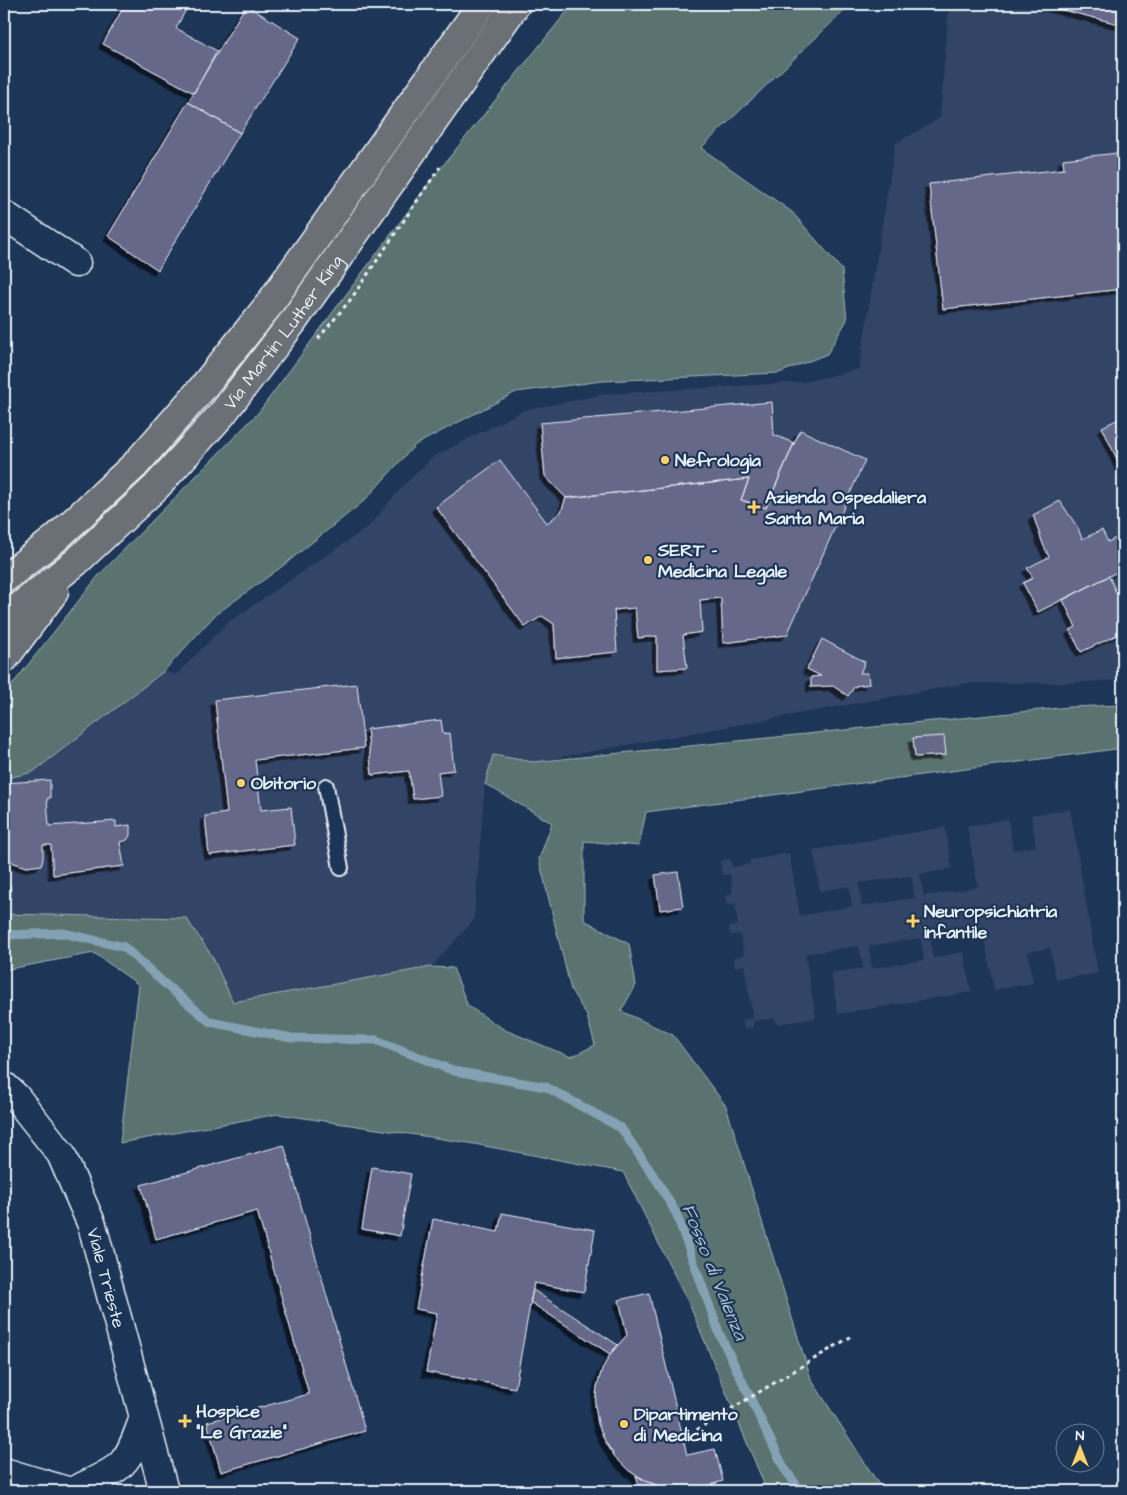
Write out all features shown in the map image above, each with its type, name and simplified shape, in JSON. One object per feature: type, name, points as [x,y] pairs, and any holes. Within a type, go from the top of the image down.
[{"type":"main road","name":"Via Martin Luther King","points":[[4,579],[55,539],[135,465],[200,391],[268,306],[482,4]]},
{"type":"main road","name":"Via Martin Luther King","points":[[4,619],[76,562],[156,487],[222,414],[292,323],[516,4]]},
{"type":"main road","points":[[4,659],[76,562]]},
{"type":"street","points":[[4,216],[76,263]]},
{"type":"street","name":"Viale Trieste","points":[[4,1086],[16,1097],[61,1154],[92,1225],[164,1491]]},
{"type":"street","points":[[73,1491],[95,1481],[123,1463],[132,1450],[144,1418]]},
{"type":"street","points":[[119,1491],[123,1463]]},
{"type":"street","points":[[4,1472],[66,1491]]},
{"type":"lane","points":[[326,786],[341,868]]},
{"type":"path","points":[[683,1438],[852,1336]]},
{"type":"shaded area","name":"Azienda Ospedaliera Santa Maria","points":[[949,4],[1123,4],[1123,680],[1064,683],[968,683],[533,762],[494,755],[485,784],[474,920],[431,967],[232,1002],[212,956],[186,918],[4,914],[4,779],[33,772],[164,671],[176,675],[227,623],[368,527],[402,487],[433,457],[524,410],[606,394],[805,382],[859,369],[895,144],[940,118]]},
{"type":"shaded area","name":"Neuropsichiatria infantile","points":[[1070,809],[1098,973],[1056,980],[1050,948],[1028,952],[1033,983],[994,990],[982,927],[930,936],[933,958],[964,952],[971,992],[838,1014],[831,973],[863,968],[859,946],[805,954],[816,1018],[777,1024],[775,1018],[753,1021],[753,1027],[744,1029],[742,1020],[753,1018],[744,965],[735,967],[733,958],[744,955],[740,934],[730,935],[729,927],[738,925],[735,904],[727,905],[725,895],[733,893],[730,874],[722,875],[720,861],[730,859],[732,867],[750,864],[750,860],[789,853],[800,916],[852,906],[849,886],[820,891],[813,850],[945,827],[952,869],[920,874],[924,896],[978,887],[967,826],[1008,819],[1013,850],[1036,846],[1031,815]],"holes":[[[911,876],[915,898],[862,906],[859,883]],[[921,938],[924,960],[872,968],[869,946]]]},
{"type":"green space","points":[[573,4],[851,4],[701,148],[792,212],[842,270],[847,320],[827,354],[779,373],[603,381],[516,392],[415,445],[364,501],[280,568],[215,615],[164,671],[33,772],[4,779],[4,695],[99,575],[258,413],[432,179]]},
{"type":"green space","points":[[1123,705],[1123,748],[646,812],[639,846],[584,841],[584,920],[629,944],[636,985],[621,1011],[673,1035],[726,1106],[811,1379],[883,1491],[767,1491],[690,1306],[623,1172],[469,1143],[278,1114],[120,1143],[139,985],[94,953],[4,970],[4,914],[186,918],[212,956],[233,1002],[431,967],[453,968],[468,1006],[505,1030],[571,1057],[595,1045],[587,1016],[571,990],[539,859],[552,823],[485,784],[493,755],[533,762],[1069,707]]},
{"type":"building","points":[[125,4],[189,4],[176,28],[217,51],[194,93],[103,44]]},
{"type":"building","points":[[1123,4],[1123,25],[1043,5]]},
{"type":"building","points":[[246,5],[300,38],[240,133],[188,102]]},
{"type":"building","points":[[188,102],[240,133],[158,270],[108,236]]},
{"type":"building","points":[[1118,153],[1123,205],[1123,289],[943,309],[929,184],[1064,169],[1063,159]]},
{"type":"building","points":[[1118,153],[1123,153],[1123,205]]},
{"type":"building","name":"Nefrologia","points":[[772,402],[774,435],[794,443],[766,508],[741,500],[749,479],[566,498],[545,476],[540,423]]},
{"type":"building","points":[[1123,417],[1123,472],[1102,427]]},
{"type":"building","name":"SERT - Medicina Legale","points":[[800,430],[865,460],[787,635],[723,643],[721,598],[700,600],[702,632],[683,635],[687,668],[657,670],[657,636],[638,638],[635,608],[614,610],[617,652],[556,658],[554,624],[542,616],[525,627],[436,507],[500,460],[547,523],[561,512],[566,498],[749,479],[741,500],[766,508]]},
{"type":"building","points":[[1060,501],[1078,528],[1082,539],[1102,530],[1108,542],[1120,536],[1123,543],[1123,569],[1038,612],[1023,583],[1033,578],[1027,568],[1049,557],[1033,515]]},
{"type":"building","points":[[1109,576],[1123,608],[1123,632],[1081,652],[1070,630],[1076,627],[1063,600]]},
{"type":"building","points":[[822,639],[865,662],[860,673],[868,673],[869,684],[855,686],[848,696],[833,686],[811,687],[811,677],[821,676],[807,669]]},
{"type":"building","name":"Obitorio","points":[[357,684],[364,748],[255,760],[261,810],[291,807],[295,845],[209,855],[205,816],[227,813],[215,700]]},
{"type":"building","points":[[441,720],[443,734],[450,733],[454,770],[438,772],[441,796],[413,799],[409,771],[372,775],[367,729]]},
{"type":"building","points":[[944,736],[946,755],[915,757],[913,738]]},
{"type":"building","points":[[50,780],[50,798],[47,799],[49,826],[116,821],[116,827],[130,825],[128,839],[120,842],[124,866],[53,875],[51,845],[43,845],[41,865],[27,867],[14,863],[4,855],[4,783]]},
{"type":"building","points":[[678,872],[683,907],[660,910],[655,875]]},
{"type":"building","points":[[10,885],[11,896],[4,896],[4,886]]},
{"type":"building","points":[[284,1145],[365,1431],[221,1472],[207,1422],[309,1394],[257,1211],[156,1239],[141,1185]]},
{"type":"building","points":[[372,1167],[411,1174],[400,1236],[362,1229]]},
{"type":"building","points":[[502,1213],[595,1230],[584,1292],[534,1283],[515,1388],[426,1372],[437,1313],[416,1309],[433,1219],[498,1232]]},
{"type":"building","points":[[533,1290],[618,1345],[610,1354],[530,1302]]},
{"type":"building","points":[[649,1293],[687,1455],[715,1449],[723,1481],[698,1489],[679,1490],[661,1487],[643,1480],[628,1470],[615,1457],[605,1441],[598,1424],[595,1405],[602,1369],[611,1353],[627,1335],[619,1300]]},
{"type":"building","points":[[636,1475],[657,1486],[658,1491],[640,1491]]},
{"type":"waterway","name":"Fosso di Valenza","points":[[4,935],[63,933],[124,947],[210,1022],[291,1038],[376,1040],[454,1071],[546,1087],[621,1128],[676,1213],[720,1335],[784,1468],[801,1491]]},
{"type":"place","name":"Nefrologia","points":[[665,460]]},
{"type":"place","name":"Azienda Ospedaliera Santa Maria","points":[[754,507]]},
{"type":"place","name":"SERT - Medicina Legale","points":[[648,560]]},
{"type":"place","name":"Obitorio","points":[[241,783]]},
{"type":"place","name":"Neuropsichiatria infantile","points":[[913,921]]},
{"type":"place","name":"Hospice \"Le Grazie\"","points":[[185,1421]]},
{"type":"place","name":"Dipartimento di Medicina","points":[[624,1424]]}]
